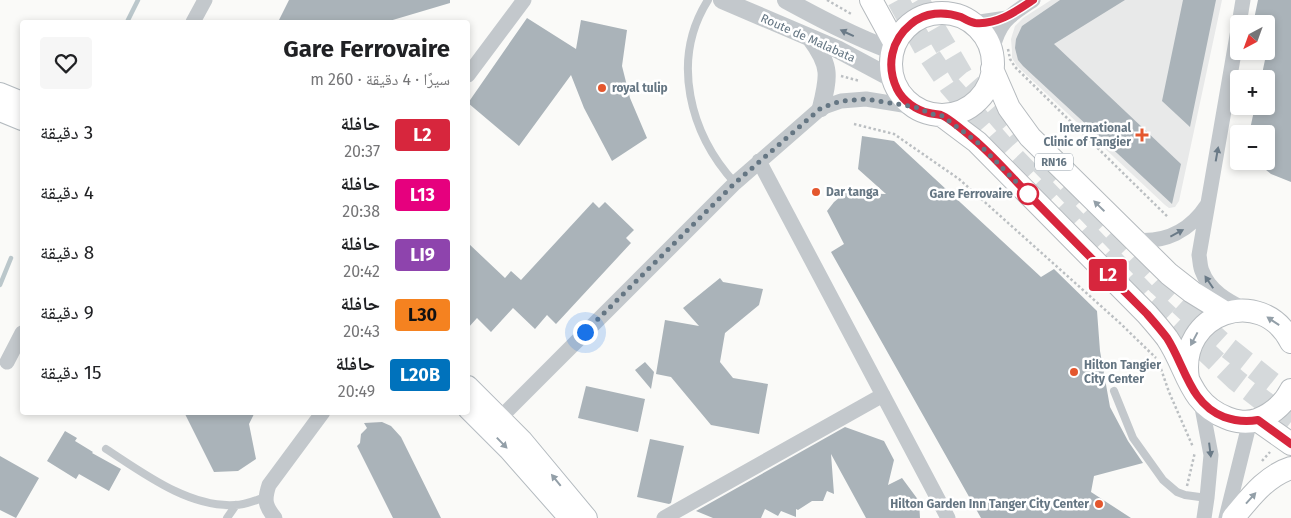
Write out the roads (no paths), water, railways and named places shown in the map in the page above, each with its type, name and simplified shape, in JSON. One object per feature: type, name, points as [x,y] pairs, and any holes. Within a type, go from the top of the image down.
[{"type":"main road","points":[[871,0],[894,47]]},
{"type":"main road","name":"RN16","points":[[947,0],[985,35],[1009,108],[1030,137],[1134,240],[1192,292],[1236,312],[1259,314],[1271,319],[1281,327],[1291,342]]},
{"type":"main road","points":[[969,21],[945,14],[924,16],[907,28],[894,47],[891,65],[893,79],[898,90],[915,107],[932,114],[956,113],[970,107],[982,97],[989,84],[992,60]]},
{"type":"main road","points":[[941,115],[977,142],[1147,314],[1167,338],[1193,391],[1201,402],[1215,414],[1232,420],[1254,420],[1279,407],[1291,390]]},
{"type":"main road","points":[[1188,380],[1187,356],[1198,332],[1206,323],[1236,312]]},
{"type":"main road","points":[[470,388],[538,458],[587,518]]},
{"type":"main road","points":[[470,411],[509,450],[569,518]]},
{"type":"main road","points":[[1254,420],[1291,444]]},
{"type":"main road","points":[[1233,518],[1270,478],[1279,472],[1291,468]]},
{"type":"street","points":[[194,20],[205,0]]},
{"type":"street","points":[[470,72],[524,0]]},
{"type":"street","name":"Route de Malabata","points":[[722,0],[811,38],[893,79]]},
{"type":"street","name":"Route de Malabata","points":[[786,0],[865,41],[894,47]]},
{"type":"street","points":[[992,60],[1000,28],[1007,18],[1033,0]]},
{"type":"street","points":[[1240,15],[1243,0]]},
{"type":"street","points":[[969,21],[1007,18]]},
{"type":"street","points":[[811,38],[826,64],[826,88],[821,108]]},
{"type":"street","points":[[1233,60],[1199,255],[1201,271],[1212,288],[1236,312]]},
{"type":"street","points":[[500,418],[735,183],[821,108],[841,101],[866,99],[915,107]]},
{"type":"street","points":[[760,161],[948,518]]},
{"type":"street","points":[[1134,240],[1156,241],[1176,234],[1201,215],[1209,202]]},
{"type":"street","points":[[7,362],[20,338]]},
{"type":"street","points":[[664,518],[883,395]]},
{"type":"street","points":[[1201,402],[1211,455],[1204,518]]},
{"type":"street","points":[[275,518],[266,503],[265,497],[269,485],[321,415]]},
{"type":"street","points":[[1226,518],[1254,420]]},
{"type":"lane","points":[[708,0],[696,24],[691,40],[688,62],[690,93],[700,130],[709,149],[722,169],[735,183]]},
{"type":"lane","points":[[1114,392],[1133,438],[1163,480],[1177,492],[1207,498]]},
{"type":"lane","points":[[106,449],[148,477],[200,502],[236,505],[265,497]]},
{"type":"lane","points":[[227,518],[236,505]]},
{"type":"waterway","points":[[128,20],[138,0]]},
{"type":"waterway","points":[[0,285],[11,258]]},
{"type":"tunnel","points":[[898,0],[925,49],[950,86],[1002,145],[1149,298],[1236,380],[1291,422]]},
{"type":"tunnel","points":[[918,0],[962,75],[1019,140]]},
{"type":"tunnel","points":[[1041,163],[1159,285],[1222,343],[1291,398]]},
{"type":"place","name":"royal tulip","points":[[602,88]]},
{"type":"place","name":"International Clinic of Tangier","points":[[1142,135]]},
{"type":"place","name":"Dar tanga","points":[[816,192]]},
{"type":"place","name":"Gare Ferrovaire","points":[[1028,194]]},
{"type":"place","name":"Hilton Tangier City Center","points":[[1074,372]]},
{"type":"place","name":"Hilton Garden Inn Tanger City Center","points":[[1099,504]]}]
